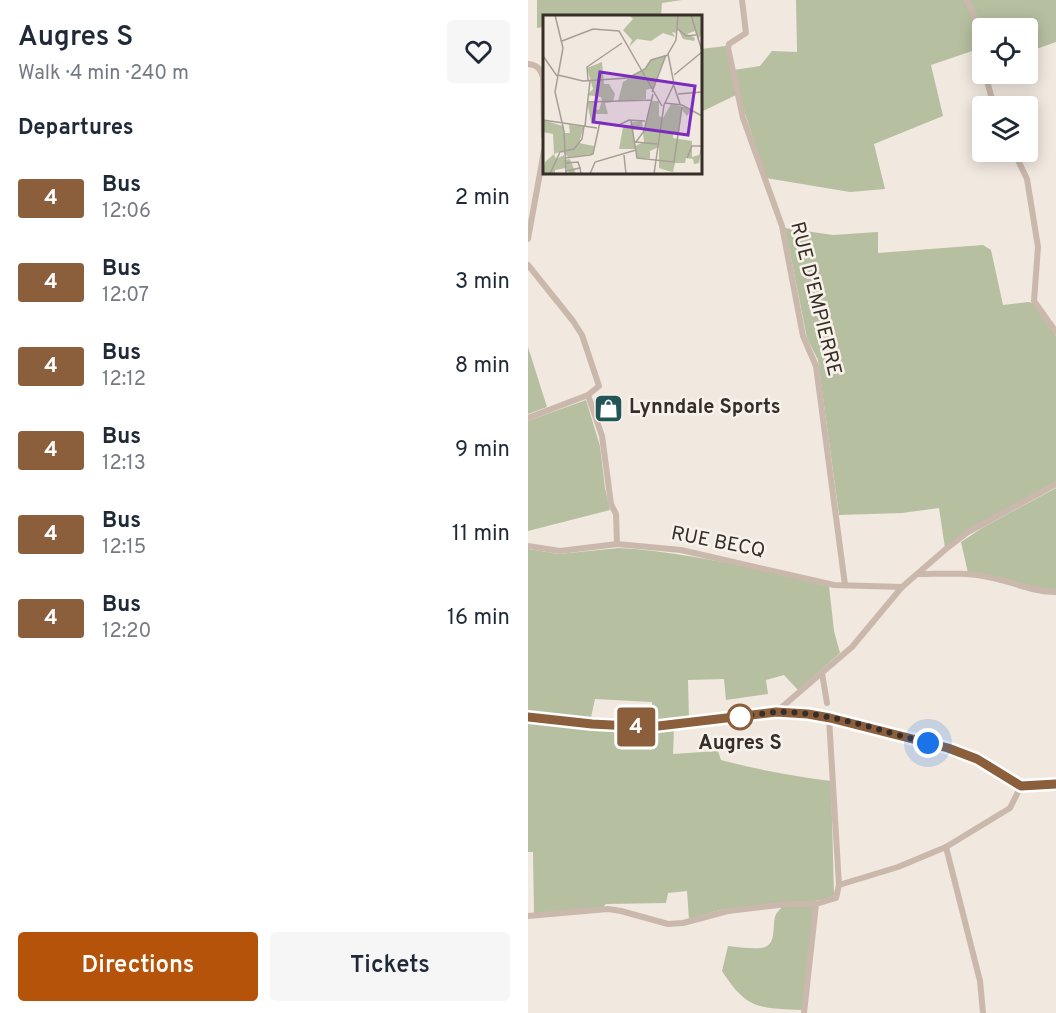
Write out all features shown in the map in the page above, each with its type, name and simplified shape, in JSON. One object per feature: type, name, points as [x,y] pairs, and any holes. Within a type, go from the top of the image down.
[{"type":"main road","points":[[528,717],[650,727],[776,712],[830,718],[948,748],[977,759],[1021,786],[1056,783]]},
{"type":"street","name":"RUE D'EMPIERRE","points":[[742,0],[746,33],[729,44],[728,48],[743,118],[782,226],[803,336],[816,366],[845,585]]},
{"type":"street","points":[[967,0],[974,18]]},
{"type":"street","points":[[528,64],[535,64],[543,77]]},
{"type":"street","points":[[528,239],[543,156]]},
{"type":"street","points":[[1019,162],[1028,179],[1038,247],[1034,301],[1056,332]]},
{"type":"street","points":[[528,265],[582,335],[599,386],[588,395],[528,418]]},
{"type":"street","points":[[588,395],[602,436],[611,504],[616,514],[617,544]]},
{"type":"street","points":[[776,712],[852,647],[902,587],[968,532],[1056,484]]},
{"type":"street","name":"RUE BECQ","points":[[528,546],[560,551],[617,544],[681,550],[834,585],[902,587]]},
{"type":"street","points":[[919,574],[972,574],[991,577],[1023,588],[1056,591]]},
{"type":"street","points":[[822,673],[827,703]]},
{"type":"street","points":[[528,916],[608,909],[668,924],[683,923],[728,911],[787,904],[816,904],[836,898],[839,885],[830,718]]},
{"type":"street","points":[[839,885],[898,867],[946,847],[1010,808],[1021,786]]},
{"type":"street","points":[[946,847],[980,981],[983,1013]]},
{"type":"street","points":[[804,1013],[816,904]]},
{"type":"green space","points":[[537,0],[682,0],[662,3],[661,15],[543,15],[543,27],[537,28]]},
{"type":"green space","points":[[796,0],[964,0],[972,16],[972,51],[931,65],[943,116],[874,144],[885,189],[850,192],[766,178],[740,98],[734,70],[760,66],[772,51],[797,52]]},
{"type":"green space","points":[[970,0],[1056,0],[1056,42],[1038,48],[1038,18],[974,18]]},
{"type":"green space","points":[[726,46],[736,95],[702,112],[702,49]]},
{"type":"green space","points":[[785,228],[833,235],[878,232],[878,253],[983,245],[991,250],[1003,305],[1033,303],[1056,336],[1056,482],[945,548],[939,508],[902,513],[839,515],[818,360],[807,338]]},
{"type":"green space","points":[[528,347],[547,407],[528,414]]},
{"type":"green space","points":[[586,400],[600,446],[610,510],[528,531],[528,421]]},
{"type":"green space","points":[[1056,488],[1056,590],[968,573],[961,542]]},
{"type":"green space","points":[[619,548],[672,553],[829,586],[834,631],[840,653],[798,690],[784,675],[766,680],[768,694],[726,700],[724,679],[688,680],[689,720],[653,723],[652,702],[595,699],[590,722],[528,713],[528,549],[559,554]]},
{"type":"green space","points":[[528,721],[613,730],[674,728],[673,754],[718,751],[721,760],[831,781],[834,895],[815,901],[726,909],[689,919],[687,891],[668,893],[666,903],[606,904],[603,907],[534,914],[533,852],[528,852]]},
{"type":"green space","points":[[815,905],[802,1010],[764,1007],[747,1000],[722,971],[728,946],[766,947],[772,940],[774,922],[778,911],[783,906]]},
{"type":"bus line","name":"4","points":[[528,717],[626,727],[650,727],[776,712],[808,714],[948,748],[977,759],[1021,786],[1056,784]]},
{"type":"place","name":"Lynndale Sports","points":[[608,408]]},
{"type":"place","name":"Augres S","points":[[740,717]]},
{"type":"route","points":[[740,717],[735,717],[776,712],[808,714],[928,743]]}]
